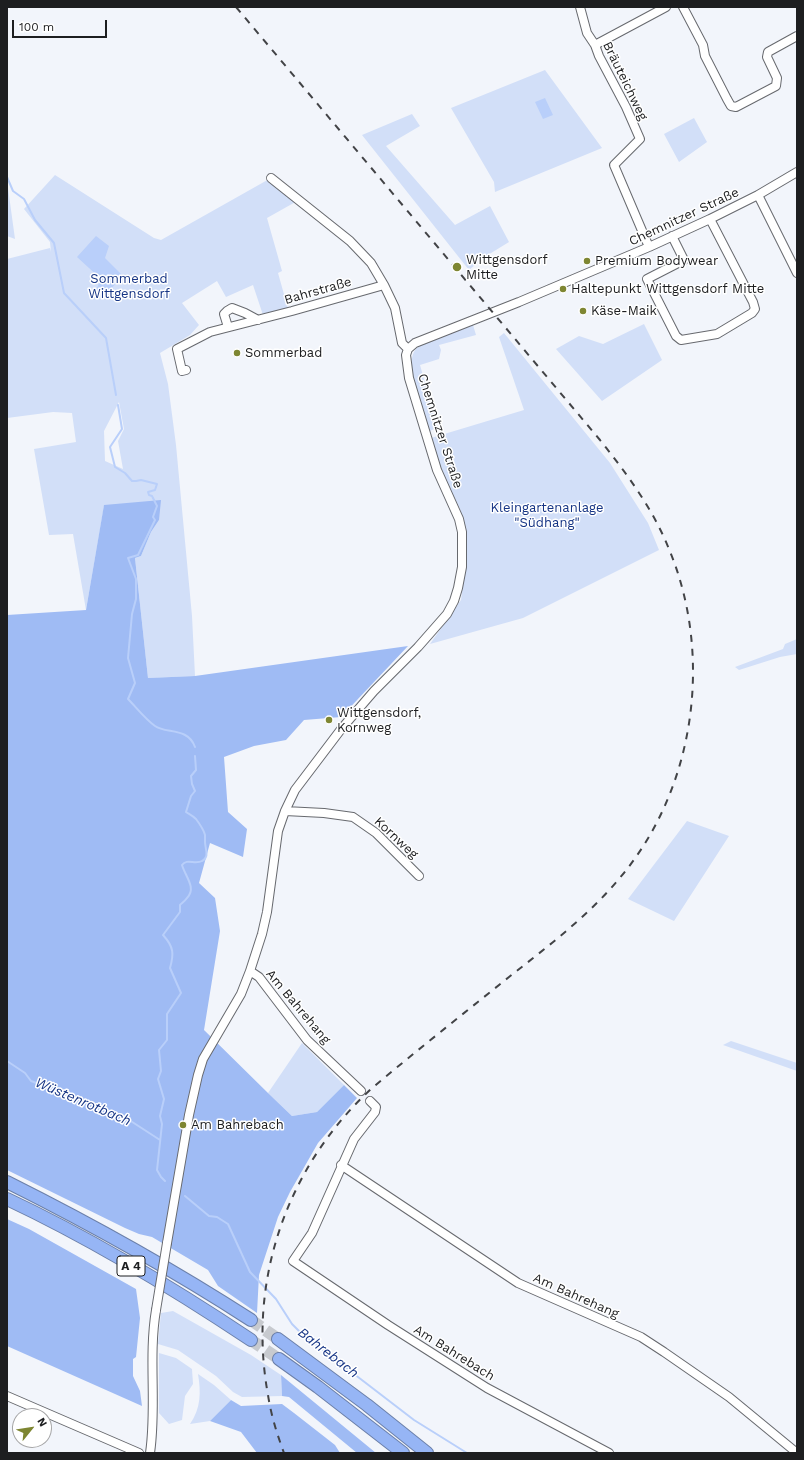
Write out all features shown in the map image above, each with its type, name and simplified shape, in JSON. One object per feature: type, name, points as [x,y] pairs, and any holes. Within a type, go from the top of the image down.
[{"type":"highway","name":"A 4","points":[[7,1182],[70,1213],[147,1256],[251,1320]]},
{"type":"highway","name":"A 4","points":[[7,1199],[147,1274],[211,1313],[251,1340]]},
{"type":"highway","points":[[278,1339],[367,1405],[427,1453]]},
{"type":"highway","points":[[279,1359],[330,1396],[402,1453]]},
{"type":"street","name":"Bräuteichweg","points":[[580,7],[582,20],[587,33],[595,45],[599,56],[626,106],[640,139],[614,165],[649,247]]},
{"type":"street","points":[[595,45],[666,7]]},
{"type":"street","points":[[683,7],[703,46],[705,56],[731,106],[736,107],[776,86],[777,78],[767,57],[768,52],[797,36]]},
{"type":"street","name":"Chemnitzer Straße","points":[[150,1453],[152,1433],[152,1346],[156,1310],[189,1115],[198,1075],[204,1059],[241,994],[262,934],[267,912],[278,832],[285,810],[295,790],[323,752],[374,691],[418,647],[447,614],[454,601],[458,588],[462,568],[463,550],[460,525],[455,509],[437,470],[416,404],[406,364],[406,355],[408,350],[415,343],[519,302],[649,247],[758,195],[797,172]]},
{"type":"street","points":[[271,178],[350,241],[371,263],[395,308],[402,343],[408,350]]},
{"type":"street","points":[[758,195],[797,273]]},
{"type":"street","points":[[672,236],[684,260],[647,279],[676,336],[681,340],[717,334],[752,313],[755,309],[753,302],[710,219]]},
{"type":"street","name":"Bahrstraße","points":[[186,370],[182,371],[177,349],[200,336],[384,285]]},
{"type":"street","points":[[228,327],[224,314],[229,309],[236,309],[258,320]]},
{"type":"street","name":"Kornweg","points":[[285,810],[353,817],[376,833],[419,876]]},
{"type":"street","name":"Am Bahrehang","points":[[250,971],[259,977],[307,1040],[361,1091]]},
{"type":"street","points":[[341,1165],[354,1139],[375,1112],[376,1107],[370,1101]]},
{"type":"street","name":"Am Bahrehang","points":[[341,1165],[518,1283],[640,1337],[664,1352],[729,1397],[797,1453]]},
{"type":"street","name":"Am Bahrebach","points":[[341,1165],[312,1233],[293,1261],[388,1325],[487,1388],[609,1453]]},
{"type":"street","points":[[7,1396],[138,1453]]},
{"type":"green space","points":[[545,70],[602,148],[495,192],[494,182],[451,108]]},
{"type":"green space","points":[[412,114],[420,126],[386,146],[455,225],[490,206],[509,242],[483,258],[469,270],[362,135]]},
{"type":"green space","points":[[694,118],[707,142],[679,162],[664,134]]},
{"type":"green space","name":"Sommerbad Wittgensdorf","points":[[55,175],[154,238],[161,240],[271,178],[299,200],[267,218],[282,271],[278,273],[289,312],[264,318],[253,285],[226,297],[217,281],[182,303],[199,325],[190,335],[160,353],[168,384],[176,445],[192,616],[195,676],[148,678],[135,558],[141,556],[151,532],[159,520],[104,506],[86,610],[73,534],[49,535],[34,449],[76,442],[72,413],[53,412],[7,418],[7,259],[50,248],[51,252],[50,242],[24,209]],"holes":[[[119,402],[124,429],[118,441],[123,469],[105,461],[104,431]]]},
{"type":"green space","points":[[7,186],[8,188],[15,239],[7,236]]},
{"type":"green space","points":[[644,324],[662,360],[602,401],[556,349],[579,336],[603,344]]},
{"type":"green space","points":[[473,325],[476,335],[439,345],[441,350],[439,359],[420,365],[437,425],[436,428],[430,431],[422,412],[413,378],[412,359],[414,352],[423,344]]},
{"type":"green space","name":"Kleingartenanlage \"Südhang\"","points":[[504,333],[610,463],[648,523],[659,550],[523,618],[430,644],[461,600],[467,555],[467,534],[460,509],[442,473],[431,438],[524,410],[499,337]]},
{"type":"green space","points":[[797,639],[797,654],[780,657],[739,670],[735,667],[783,649],[785,644]]},
{"type":"green space","points":[[687,821],[729,836],[674,921],[628,899]]},
{"type":"green space","points":[[731,1041],[797,1063],[797,1071],[723,1045]]},
{"type":"green space","points":[[302,1043],[344,1085],[317,1112],[292,1116],[268,1093]]},
{"type":"green space","points":[[173,1311],[251,1355],[281,1375],[282,1396],[242,1397],[233,1392],[216,1376],[178,1350],[158,1344],[161,1313]]},
{"type":"green space","points":[[159,1353],[176,1358],[192,1369],[193,1384],[185,1396],[182,1420],[169,1424],[159,1413]]},
{"type":"green space","points":[[198,1374],[214,1385],[231,1400],[210,1421],[190,1424],[194,1418],[199,1400],[200,1387]]},
{"type":"shaded area","points":[[545,98],[553,115],[543,119],[535,102]]},
{"type":"shaded area","points":[[96,236],[109,246],[105,258],[123,276],[105,295],[96,290],[101,279],[77,257]]},
{"type":"shaded area","points":[[161,500],[159,520],[151,532],[141,556],[135,558],[148,678],[195,676],[408,646],[341,717],[304,720],[286,740],[254,746],[224,757],[228,812],[247,829],[243,857],[210,843],[199,883],[215,898],[220,931],[204,1030],[292,1116],[317,1112],[344,1085],[357,1098],[318,1143],[290,1192],[278,1217],[259,1275],[257,1313],[218,1286],[208,1270],[152,1237],[139,1234],[125,1228],[7,1170],[7,615],[86,610],[104,505]]},
{"type":"shaded area","points":[[7,1219],[29,1229],[136,1289],[140,1318],[136,1357],[133,1359],[133,1376],[140,1391],[142,1406],[7,1346]]},
{"type":"shaded area","points":[[281,1375],[376,1453],[357,1453],[289,1397],[282,1396]]},
{"type":"shaded area","points":[[231,1400],[241,1406],[282,1404],[335,1445],[340,1453],[257,1453],[241,1432],[210,1421]]},
{"type":"waterway","name":"Bahrebach","points":[[7,177],[13,191],[24,199],[35,220],[54,243],[64,293],[106,338],[116,395]]},
{"type":"waterway","name":"Bahrebach","points":[[118,405],[122,429],[110,447],[115,467],[125,473],[132,481],[141,480],[157,484],[155,490],[148,492],[149,495],[152,496],[157,506],[153,517],[155,520],[138,555],[128,558],[136,579],[136,599],[132,614],[128,658],[135,683],[128,699],[155,726],[187,736],[195,747]]},
{"type":"waterway","name":"Bahrebach","points":[[165,1181],[157,1170],[162,1124],[160,1116],[164,1099],[158,1079],[161,1071],[159,1050],[167,1040],[167,1014],[181,993],[170,968],[172,959],[171,947],[163,935],[180,912],[180,905],[190,894],[191,886],[182,865],[186,862],[199,862],[206,857],[204,831],[196,819],[186,812],[191,796],[195,791],[191,776],[196,770],[195,756]]},
{"type":"waterway","name":"Wüstenrotbach","points":[[7,1061],[25,1073],[31,1081],[123,1116],[160,1140]]},
{"type":"waterway","name":"Bahrebach","points":[[185,1196],[209,1216],[217,1217],[228,1224],[250,1272],[276,1299],[292,1324],[302,1334],[414,1420],[467,1453]]},
{"type":"tunnel","points":[[251,1320],[278,1339]]},
{"type":"tunnel","points":[[251,1340],[279,1359]]},
{"type":"railway","points":[[236,7],[600,440],[639,492],[663,534],[683,591],[691,634],[693,678],[689,722],[680,765],[665,806],[644,845],[618,880],[593,907],[566,931],[371,1089],[342,1120],[317,1154],[296,1190],[280,1228],[269,1268],[263,1310],[263,1352],[268,1395],[274,1424],[284,1453]]},
{"type":"place","name":"Premium Bodywear","points":[[587,261]]},
{"type":"place","name":"Wittgensdorf Mitte","points":[[457,267]]},
{"type":"place","name":"Haltepunkt Wittgensdorf Mitte","points":[[563,289]]},
{"type":"place","name":"Käse-Maik","points":[[583,311]]},
{"type":"place","name":"Sommerbad","points":[[237,353]]},
{"type":"place","name":"Wittgensdorf, Kornweg","points":[[329,720]]},
{"type":"place","name":"Am Bahrebach","points":[[183,1125]]}]
